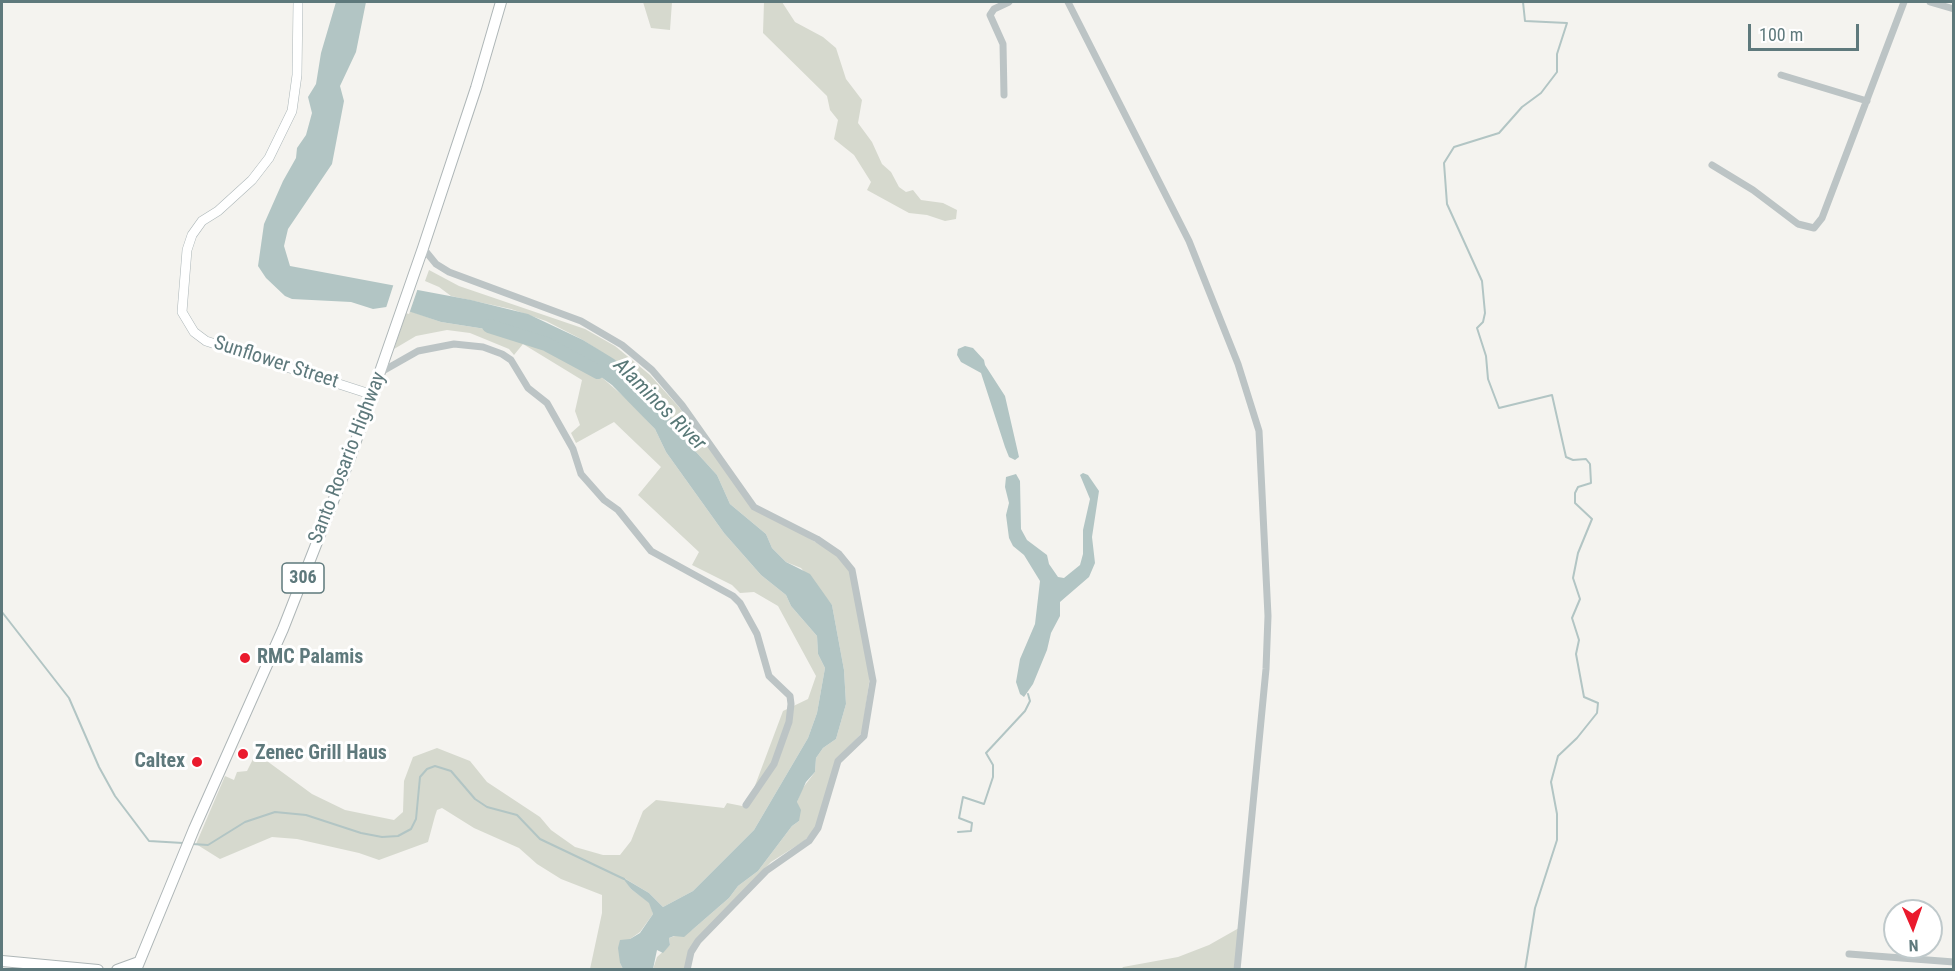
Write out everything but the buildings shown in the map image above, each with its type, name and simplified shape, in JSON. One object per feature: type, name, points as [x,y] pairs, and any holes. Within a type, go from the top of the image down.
[{"type":"main road","name":"Santo Rosario Highway","points":[[138,966],[194,829],[283,628],[373,395],[476,88],[501,2]]},
{"type":"main road","points":[[2,961],[98,969]]},
{"type":"main road","points":[[118,969],[138,966]]},
{"type":"street","name":"Sunflower Street","points":[[298,2],[297,75],[292,111],[269,158],[252,180],[218,211],[202,221],[192,235],[187,250],[182,312],[194,332],[206,341],[373,395]]},
{"type":"street","points":[[1004,95],[1003,44],[990,15],[994,9],[1008,2]]},
{"type":"street","points":[[1068,2],[1189,242],[1238,364],[1259,431],[1267,567],[1267,659],[1264,711],[1237,969]]},
{"type":"street","points":[[1712,165],[1753,190],[1798,224],[1814,228],[1822,218],[1904,2]]},
{"type":"street","points":[[1930,2],[1953,9]]},
{"type":"street","points":[[1781,75],[1867,100]]},
{"type":"street","points":[[423,248],[436,264],[449,272],[581,321],[622,345],[652,370],[682,405],[754,507],[817,539],[839,554],[852,570],[873,681],[864,736],[838,761],[818,828],[809,841],[766,871],[698,941],[691,952],[687,969]]},
{"type":"street","points":[[381,372],[418,351],[454,344],[483,347],[502,354],[511,360],[528,388],[547,403],[573,449],[581,474],[604,500],[618,510],[651,551],[733,596],[740,603],[757,634],[769,676],[790,696],[791,704],[789,722],[774,764],[746,805]]},
{"type":"street","points":[[1849,954],[1953,962]]},
{"type":"shaded area","points":[[643,2],[672,2],[670,30],[651,28]]},
{"type":"shaded area","points":[[764,2],[782,2],[795,22],[823,37],[836,48],[846,79],[862,100],[858,123],[872,142],[882,164],[891,172],[899,187],[906,192],[913,190],[921,200],[943,203],[957,210],[956,219],[945,221],[927,215],[909,213],[867,190],[871,182],[854,155],[834,139],[838,120],[830,110],[827,96],[763,33]]},
{"type":"shaded area","points":[[429,270],[459,286],[585,329],[615,346],[650,375],[678,406],[718,458],[744,498],[838,556],[850,571],[870,676],[862,733],[842,753],[815,830],[804,841],[771,862],[708,929],[685,969],[653,969],[657,957],[670,945],[669,938],[692,930],[729,898],[738,886],[758,871],[792,826],[799,821],[797,802],[802,789],[815,772],[816,758],[823,748],[836,739],[846,704],[844,670],[832,605],[801,568],[786,562],[772,548],[766,534],[730,504],[717,475],[687,442],[658,400],[626,368],[583,340],[546,321],[511,309],[451,296],[425,281]]},
{"type":"shaded area","points":[[407,310],[441,322],[530,336],[592,369],[629,401],[655,429],[666,452],[724,533],[761,575],[786,595],[791,606],[817,636],[818,654],[825,668],[817,713],[808,738],[754,830],[693,891],[663,907],[649,893],[624,878],[631,889],[650,903],[653,914],[640,932],[630,939],[620,963],[623,969],[590,969],[602,913],[602,895],[561,879],[537,864],[519,848],[474,828],[442,808],[437,810],[428,842],[379,860],[359,853],[297,839],[272,837],[220,859],[196,844],[225,776],[234,780],[237,772],[247,771],[256,753],[312,794],[345,810],[394,820],[403,812],[404,781],[413,757],[437,748],[470,761],[487,782],[540,817],[551,830],[575,847],[603,855],[620,855],[631,841],[643,811],[656,800],[724,808],[727,803],[747,807],[783,711],[808,699],[816,676],[778,606],[754,592],[740,593],[732,585],[692,565],[699,552],[638,495],[661,467],[614,422],[576,443],[571,433],[580,425],[575,411],[582,380],[523,344],[514,355],[509,349],[470,333],[447,330],[416,336],[394,349]]},
{"type":"shaded area","points":[[1239,928],[1234,969],[1121,970],[1123,967],[1178,957],[1209,945]]},
{"type":"water","points":[[336,2],[366,2],[356,52],[340,86],[344,101],[332,164],[288,229],[284,246],[290,266],[471,300],[528,314],[583,340],[614,359],[646,386],[669,414],[687,442],[717,475],[730,504],[766,534],[772,548],[786,562],[810,574],[832,605],[844,670],[846,704],[836,739],[823,748],[816,758],[815,772],[806,782],[797,802],[801,810],[799,821],[792,826],[758,871],[738,886],[729,898],[684,937],[669,938],[670,945],[663,953],[657,950],[653,969],[623,969],[620,963],[618,948],[620,940],[630,939],[640,933],[653,914],[649,903],[631,889],[622,877],[649,893],[663,907],[693,891],[754,830],[808,738],[817,713],[825,668],[818,654],[817,636],[791,606],[786,595],[761,575],[724,533],[666,452],[655,429],[612,385],[575,358],[530,336],[441,322],[393,306],[373,309],[351,302],[292,299],[285,296],[266,278],[258,266],[264,224],[296,158],[297,148],[306,135],[312,113],[308,97],[316,84],[321,53]]},
{"type":"water","points":[[965,346],[973,348],[984,360],[1005,396],[1019,457],[1015,460],[1009,457],[1005,447],[981,373],[961,362],[957,355],[958,349]]},
{"type":"water","points":[[1083,473],[1088,475],[1099,491],[1092,537],[1095,563],[1089,577],[1060,602],[1060,616],[1051,633],[1047,650],[1033,684],[1024,697],[1020,694],[1016,682],[1020,659],[1035,624],[1040,581],[1024,555],[1013,546],[1009,538],[1006,515],[1009,503],[1005,487],[1006,477],[1016,474],[1020,481],[1021,529],[1027,540],[1047,555],[1049,564],[1058,577],[1064,578],[1080,565],[1083,554],[1083,530],[1090,499],[1080,475]]},
{"type":"pier","points":[[394,283],[418,288],[409,314],[392,309],[385,311]]},
{"type":"waterway","points":[[1523,2],[1525,21],[1567,23],[1557,54],[1557,72],[1541,93],[1522,107],[1499,133],[1454,147],[1444,163],[1447,204],[1482,281],[1485,313],[1483,322],[1477,328],[1486,356],[1488,379],[1499,408],[1552,395],[1566,457],[1573,460],[1586,459],[1590,464],[1591,483],[1578,487],[1575,493],[1575,503],[1592,519],[1578,553],[1573,578],[1580,599],[1572,618],[1579,640],[1576,654],[1584,697],[1598,703],[1597,713],[1577,738],[1558,756],[1551,782],[1557,814],[1557,840],[1535,908],[1525,970]]},
{"type":"waterway","name":"Alaminos River","points":[[489,326],[546,344],[598,372]]},
{"type":"waterway","points":[[2,612],[69,698],[99,767],[115,796],[149,841],[183,843]]},
{"type":"waterway","points":[[958,832],[971,831],[972,823],[959,818],[963,797],[984,804],[993,777],[993,765],[986,753],[1025,711],[1030,701],[1028,694]]},
{"type":"waterway","points":[[192,844],[208,845],[245,822],[275,812],[306,815],[361,833],[382,837],[398,836],[411,829],[416,819],[420,777],[427,769],[435,766],[451,771],[475,799],[487,807],[517,815],[540,839],[624,879]]},
{"type":"place","name":"RMC Palamis","points":[[245,658]]},
{"type":"place","name":"Zenec Grill Haus","points":[[243,754]]},
{"type":"place","name":"Caltex","points":[[197,762]]}]
